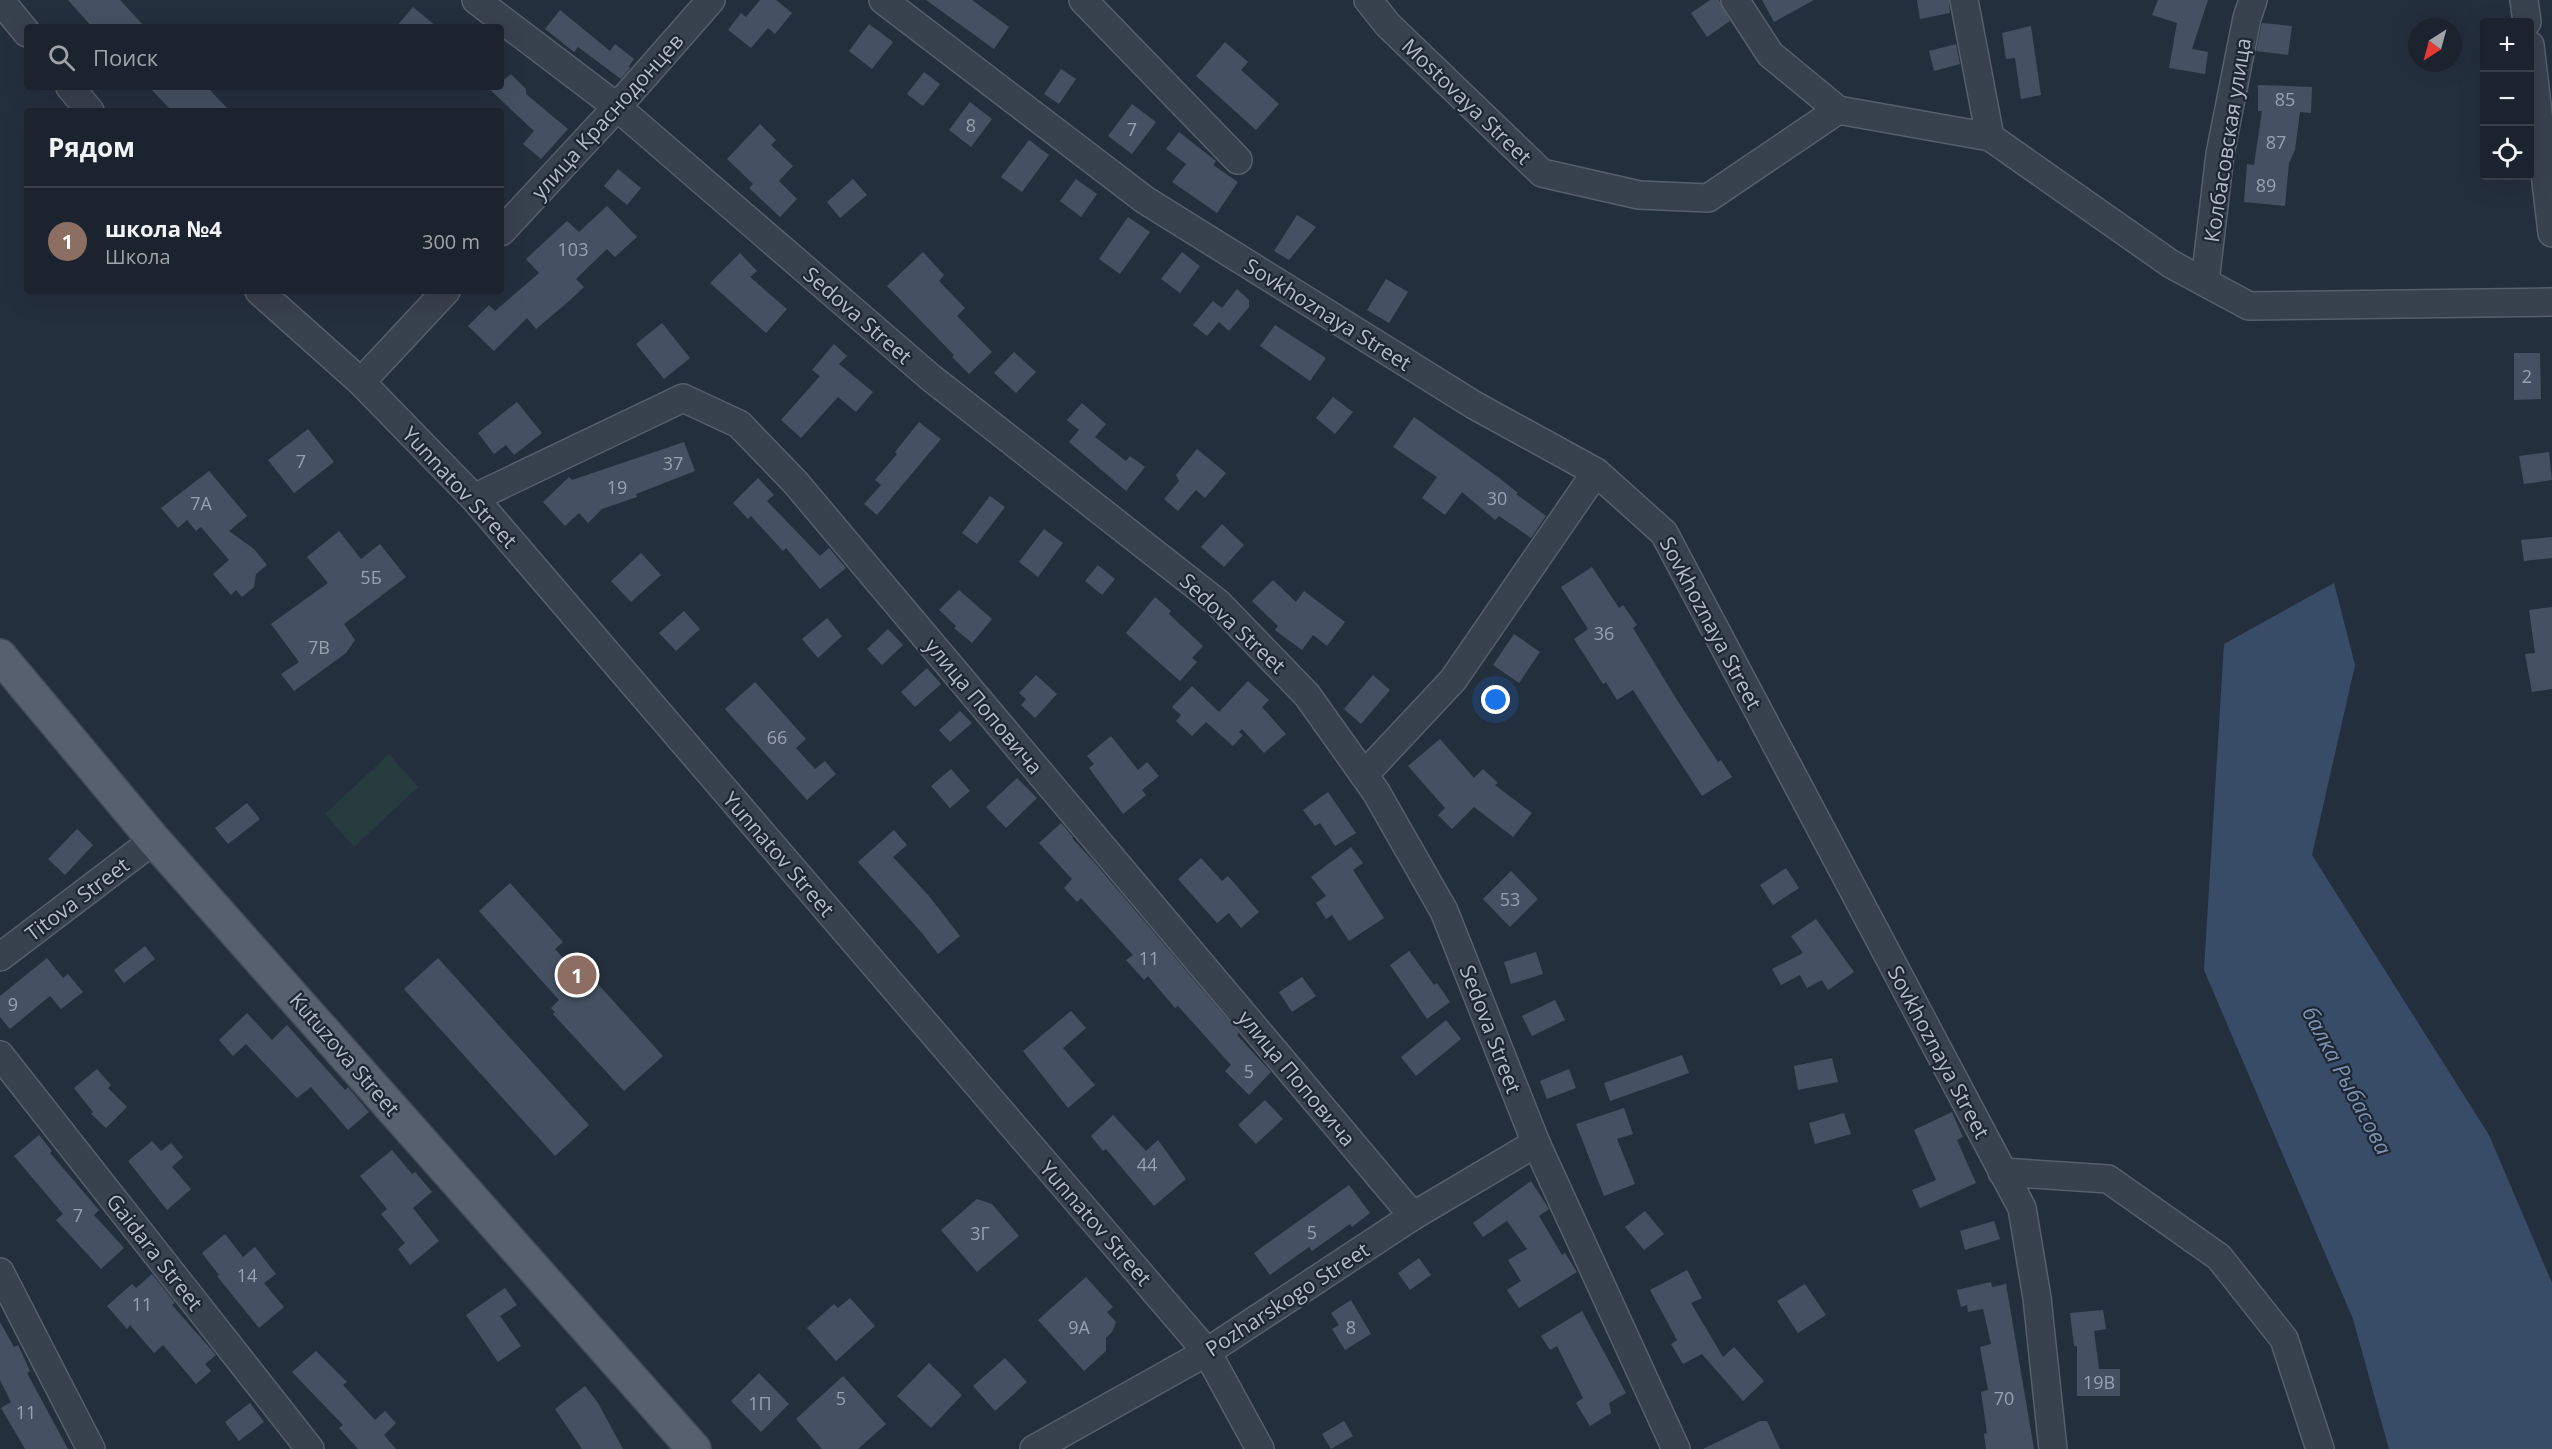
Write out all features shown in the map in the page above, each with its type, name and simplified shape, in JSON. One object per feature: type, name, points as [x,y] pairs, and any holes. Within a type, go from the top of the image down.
[{"type":"main road","name":"Kutuzova Street","points":[[0,656],[154,840],[694,1449]]},
{"type":"street","points":[[0,0],[24,29]]},
{"type":"street","name":"Sedova Street","points":[[476,0],[617,107],[930,377],[1218,603],[1307,695],[1364,775],[1444,911],[1536,1143],[1676,1449]]},
{"type":"street","name":"улица Краснодонцев","points":[[504,229],[617,107],[711,0]]},
{"type":"street","name":"Sovkhoznaya Street","points":[[883,0],[1145,200],[1474,405],[1596,472],[1664,533],[2022,1208],[2037,1298],[2053,1449]]},
{"type":"street","points":[[1083,0],[1238,160]]},
{"type":"street","name":"Mostovaya Street","points":[[1368,0],[1388,25],[1542,173],[1639,195],[1708,198],[1838,110]]},
{"type":"street","points":[[1735,0],[1770,54],[1838,110],[1990,137],[2171,264],[2249,306],[2552,303]]},
{"type":"street","points":[[1964,0],[1990,137]]},
{"type":"street","name":"Колбасовская улица","points":[[2205,282],[2220,154],[2247,18],[2253,0]]},
{"type":"street","points":[[2524,0],[2526,18]]},
{"type":"street","points":[[2532,72],[2552,233]]},
{"type":"street","points":[[72,90],[88,108]]},
{"type":"street","name":"Yunnatov Street","points":[[262,294],[361,382],[474,498],[1207,1352],[1260,1449]]},
{"type":"street","points":[[361,382],[443,294]]},
{"type":"street","name":"улица Поповича","points":[[474,498],[683,398],[738,424],[795,482],[1413,1216]]},
{"type":"street","points":[[1364,775],[1453,680],[1596,472]]},
{"type":"street","name":"Titova Street","points":[[0,957],[154,840]]},
{"type":"street","name":"Gaidara Street","points":[[0,1055],[310,1449]]},
{"type":"street","name":"Pozharskogo Street","points":[[1034,1449],[1207,1352],[1413,1216],[1536,1143]]},
{"type":"street","points":[[2002,1172],[2109,1179],[2219,1257],[2284,1339],[2320,1449]]},
{"type":"street","points":[[0,1272],[91,1449]]},
{"type":"green space","points":[[389,754],[418,787],[354,847],[325,814]]},
{"type":"water","name":"балка Рыбасова","points":[[2334,583],[2355,665],[2312,855],[2489,1135],[2552,1283],[2552,1449],[2389,1449],[2353,1319],[2204,970],[2224,644]]},
{"type":"building","points":[[68,0],[120,0],[142,24],[89,24]]},
{"type":"building","points":[[760,0],[776,0],[792,13],[775,34],[768,28],[751,48],[728,30],[741,13],[746,17]]},
{"type":"building","points":[[926,0],[972,0],[1009,27],[994,49]]},
{"type":"building","points":[[1710,0],[1719,0],[1730,21],[1707,37],[1691,13]]},
{"type":"building","points":[[1762,0],[1814,0],[1774,22]]},
{"type":"building","points":[[1917,0],[1949,0],[1950,13],[1920,19]]},
{"type":"building","points":[[2158,0],[2208,0],[2192,49],[2208,52],[2205,74],[2169,68],[2177,23],[2152,15]]},
{"type":"building","points":[[413,7],[433,24],[399,24]]},
{"type":"building","points":[[560,10],[610,51],[615,44],[634,59],[621,79],[578,47],[574,52],[545,29]]},
{"type":"building","points":[[2262,23],[2292,26],[2288,55],[2256,51]]},
{"type":"building","points":[[869,24],[893,42],[872,69],[849,51]]},
{"type":"building","points":[[2031,26],[2041,95],[2021,99],[2015,58],[2006,59],[2002,33]]},
{"type":"building","points":[[1225,42],[1248,62],[1241,70],[1279,104],[1256,130],[1196,76]]},
{"type":"building","points":[[1956,44],[1960,64],[1934,71],[1929,51]]},
{"type":"building","points":[[1061,69],[1076,79],[1059,104],[1044,94]]},
{"type":"building","points":[[924,72],[940,84],[923,106],[907,94]]},
{"type":"building","points":[[511,74],[526,89],[526,94],[568,129],[541,159],[523,144],[534,131],[490,90],[504,90],[504,80]]},
{"type":"building","points":[[2258,85],[2312,87],[2311,113],[2300,112],[2295,150],[2289,163],[2285,206],[2244,202],[2247,164],[2254,165],[2262,111],[2258,111]]},
{"type":"building","points":[[152,90],[210,90],[227,108],[169,108]]},
{"type":"building","points":[[970,102],[992,119],[971,147],[949,130]]},
{"type":"building","points":[[1132,104],[1156,122],[1132,154],[1108,136]]},
{"type":"building","points":[[760,124],[776,140],[771,145],[793,166],[779,181],[797,199],[780,217],[749,188],[753,184],[727,159]]},
{"type":"building","points":[[1179,132],[1216,161],[1213,165],[1238,182],[1217,213],[1172,182],[1186,164],[1166,149]]},
{"type":"building","points":[[1029,140],[1049,155],[1022,192],[1001,177]]},
{"type":"building","points":[[618,169],[641,188],[627,205],[604,186]]},
{"type":"building","points":[[853,179],[867,195],[840,218],[827,202]]},
{"type":"building","points":[[1076,179],[1097,194],[1081,217],[1060,201]]},
{"type":"building","points":[[607,206],[637,237],[615,257],[607,249],[576,279],[584,287],[568,302],[536,329],[527,318],[494,351],[468,326],[489,305],[495,311],[539,273],[526,259],[567,221],[579,232]]},
{"type":"building","points":[[1297,215],[1316,227],[1289,260],[1274,251]]},
{"type":"building","points":[[1128,217],[1150,232],[1120,274],[1099,259]]},
{"type":"building","points":[[923,252],[944,275],[939,281],[965,308],[957,316],[992,352],[969,374],[952,357],[954,355],[887,286]]},
{"type":"building","points":[[1182,252],[1200,266],[1180,293],[1161,279]]},
{"type":"building","points":[[740,253],[757,271],[750,277],[787,309],[766,333],[710,283]]},
{"type":"building","points":[[1386,279],[1408,292],[1389,323],[1367,310]]},
{"type":"building","points":[[1237,289],[1249,300],[1249,307],[1229,331],[1219,322],[1207,336],[1193,325],[1213,301],[1222,308]]},
{"type":"building","points":[[662,323],[690,358],[664,379],[636,344]]},
{"type":"building","points":[[1275,325],[1326,358],[1310,381],[1260,346]]},
{"type":"building","points":[[834,344],[847,356],[839,364],[873,392],[856,412],[838,397],[801,438],[781,420],[820,376],[812,370]]},
{"type":"building","points":[[1014,352],[1036,372],[1016,393],[994,373]]},
{"type":"building","points":[[2514,353],[2540,353],[2541,399],[2514,400]]},
{"type":"building","points":[[1333,397],[1353,412],[1335,434],[1316,418]]},
{"type":"building","points":[[517,402],[542,433],[514,455],[506,445],[494,454],[478,433]]},
{"type":"building","points":[[1082,403],[1106,424],[1095,437],[1126,461],[1130,456],[1145,467],[1126,491],[1069,442],[1079,430],[1067,420]]},
{"type":"building","points":[[1414,417],[1498,477],[1518,493],[1516,494],[1546,516],[1531,538],[1499,516],[1495,520],[1462,492],[1445,515],[1422,498],[1437,477],[1393,447]]},
{"type":"building","points":[[919,422],[941,439],[877,515],[864,504],[881,485],[875,480],[897,454],[895,452]]},
{"type":"building","points":[[308,429],[334,462],[294,493],[268,460]]},
{"type":"building","points":[[684,442],[695,471],[636,494],[637,497],[602,509],[588,523],[579,513],[565,526],[543,502],[569,477],[572,480]]},
{"type":"building","points":[[1197,449],[1226,473],[1205,498],[1196,490],[1178,511],[1164,499],[1179,481],[1176,475]]},
{"type":"building","points":[[2549,452],[2552,480],[2524,484],[2519,456]]},
{"type":"building","points":[[209,471],[247,516],[229,531],[254,549],[267,565],[256,574],[254,587],[242,597],[236,590],[231,595],[213,574],[229,560],[201,527],[196,531],[187,520],[178,528],[161,508]]},
{"type":"building","points":[[758,478],[774,495],[767,501],[820,556],[829,548],[846,568],[820,589],[786,548],[783,551],[751,516],[748,519],[733,503]]},
{"type":"building","points":[[990,496],[1005,507],[977,544],[962,533]]},
{"type":"building","points":[[1222,524],[1244,545],[1224,567],[1201,547]]},
{"type":"building","points":[[1044,529],[1063,543],[1038,577],[1019,562]]},
{"type":"building","points":[[339,531],[361,559],[380,544],[406,577],[344,624],[355,640],[346,653],[294,691],[281,674],[299,662],[271,624],[328,583],[307,557]]},
{"type":"building","points":[[2552,537],[2552,558],[2524,561],[2521,540]]},
{"type":"building","points":[[641,553],[661,575],[631,602],[611,581]]},
{"type":"building","points":[[1098,565],[1115,579],[1102,595],[1085,581]]},
{"type":"building","points":[[1592,567],[1619,608],[1623,605],[1637,625],[1633,628],[1677,700],[1718,762],[1721,760],[1732,777],[1702,796],[1633,690],[1617,700],[1606,682],[1603,684],[1574,639],[1588,629],[1561,587]]},
{"type":"building","points":[[1273,580],[1296,602],[1304,591],[1345,622],[1327,646],[1313,635],[1302,650],[1275,630],[1278,626],[1252,601]]},
{"type":"building","points":[[959,590],[992,619],[972,643],[954,628],[956,626],[939,610]]},
{"type":"building","points":[[1155,597],[1171,611],[1169,614],[1203,646],[1192,658],[1197,662],[1180,681],[1126,633]]},
{"type":"building","points":[[2552,607],[2552,689],[2532,692],[2525,654],[2535,653],[2529,610]]},
{"type":"building","points":[[684,611],[700,629],[676,651],[659,633]]},
{"type":"building","points":[[827,618],[842,636],[818,658],[802,639]]},
{"type":"building","points":[[888,629],[903,645],[882,665],[867,649]]},
{"type":"building","points":[[1514,634],[1540,652],[1519,683],[1493,665]]},
{"type":"building","points":[[927,668],[941,684],[915,707],[901,692]]},
{"type":"building","points":[[1036,675],[1057,694],[1035,718],[1021,705],[1026,699],[1019,693]]},
{"type":"building","points":[[1373,675],[1390,690],[1361,724],[1344,709]]},
{"type":"building","points":[[1248,681],[1269,700],[1262,707],[1286,734],[1264,753],[1242,729],[1239,732],[1243,735],[1233,746],[1206,722],[1192,736],[1176,721],[1181,715],[1172,707],[1192,686],[1219,712]]},
{"type":"building","points":[[755,682],[806,739],[796,748],[815,769],[825,761],[836,774],[807,800],[725,709]]},
{"type":"building","points":[[960,711],[972,723],[950,742],[939,730]]},
{"type":"building","points":[[1111,736],[1138,770],[1147,762],[1159,776],[1142,790],[1146,795],[1123,814],[1089,768],[1094,764],[1087,756]]},
{"type":"building","points":[[1440,739],[1474,778],[1483,769],[1498,783],[1495,785],[1532,813],[1513,837],[1474,807],[1452,829],[1438,815],[1445,808],[1408,766]]},
{"type":"building","points":[[951,769],[970,791],[950,808],[931,786]]},
{"type":"building","points":[[1017,778],[1037,798],[1006,828],[986,807]]},
{"type":"building","points":[[1328,792],[1356,833],[1335,846],[1320,823],[1315,826],[1303,810]]},
{"type":"building","points":[[247,803],[260,819],[228,844],[215,828]]},
{"type":"building","points":[[1061,823],[1239,1033],[1237,1035],[1271,1072],[1249,1095],[1225,1071],[1231,1065],[1178,1006],[1175,1008],[1148,976],[1144,980],[1126,960],[1133,955],[1081,898],[1077,902],[1064,888],[1072,879],[1039,843]]},
{"type":"building","points":[[77,829],[93,845],[65,875],[48,859]]},
{"type":"building","points":[[894,830],[907,845],[893,857],[929,896],[960,936],[938,954],[858,862]]},
{"type":"building","points":[[1351,847],[1363,863],[1353,870],[1384,918],[1349,941],[1332,915],[1326,919],[1316,903],[1326,896],[1311,877]]},
{"type":"building","points":[[1201,858],[1222,881],[1228,876],[1259,912],[1241,928],[1229,913],[1217,923],[1178,879]]},
{"type":"building","points":[[1786,868],[1799,888],[1773,905],[1760,885]]},
{"type":"building","points":[[1511,871],[1538,899],[1510,927],[1483,899]]},
{"type":"building","points":[[510,883],[563,942],[555,949],[582,979],[588,973],[663,1056],[624,1091],[553,1014],[555,1012],[551,1008],[559,1000],[479,911]]},
{"type":"building","points":[[1816,919],[1854,972],[1828,990],[1822,980],[1807,988],[1800,975],[1781,985],[1772,969],[1803,953],[1791,936]]},
{"type":"building","points":[[145,946],[155,959],[124,983],[114,970]]},
{"type":"building","points":[[1409,951],[1434,985],[1437,983],[1450,1002],[1427,1019],[1390,965]]},
{"type":"building","points":[[1536,952],[1543,974],[1511,984],[1504,962]]},
{"type":"building","points":[[47,958],[63,978],[68,974],[83,992],[61,1009],[50,996],[10,1029],[0,1017],[0,996]]},
{"type":"building","points":[[438,958],[589,1125],[555,1156],[404,989]]},
{"type":"building","points":[[1302,977],[1316,996],[1292,1012],[1279,992]]},
{"type":"building","points":[[1555,1000],[1565,1020],[1532,1036],[1522,1016]]},
{"type":"building","points":[[1071,1011],[1086,1028],[1063,1048],[1095,1085],[1068,1108],[1023,1051]]},
{"type":"building","points":[[247,1013],[272,1040],[287,1025],[345,1090],[348,1087],[369,1112],[348,1130],[311,1087],[297,1098],[246,1044],[233,1056],[219,1040]]},
{"type":"building","points":[[1446,1020],[1461,1039],[1416,1076],[1401,1057]]},
{"type":"building","points":[[1682,1055],[1689,1073],[1610,1101],[1604,1083]]},
{"type":"building","points":[[1832,1058],[1838,1082],[1798,1090],[1794,1066]]},
{"type":"building","points":[[97,1069],[111,1085],[108,1088],[127,1107],[106,1128],[91,1114],[93,1112],[74,1088]]},
{"type":"building","points":[[1569,1069],[1576,1088],[1547,1099],[1540,1081]]},
{"type":"building","points":[[1265,1100],[1283,1119],[1256,1144],[1238,1125]]},
{"type":"building","points":[[1624,1108],[1633,1134],[1617,1139],[1635,1184],[1604,1196],[1576,1124]]},
{"type":"building","points":[[1952,1112],[1963,1137],[1957,1140],[1976,1183],[1920,1208],[1912,1190],[1936,1180],[1914,1130]]},
{"type":"building","points":[[1844,1113],[1851,1134],[1815,1144],[1809,1123]]},
{"type":"building","points":[[1113,1115],[1146,1151],[1158,1140],[1186,1179],[1154,1206],[1106,1149],[1103,1151],[1091,1136]]},
{"type":"building","points":[[39,1135],[52,1151],[50,1153],[99,1210],[94,1215],[124,1248],[101,1269],[56,1220],[63,1214],[14,1156]]},
{"type":"building","points":[[152,1141],[161,1151],[171,1143],[183,1157],[172,1167],[191,1189],[167,1210],[128,1161]]},
{"type":"building","points":[[392,1150],[412,1174],[415,1172],[432,1192],[413,1208],[439,1241],[410,1265],[398,1249],[405,1243],[381,1214],[387,1209],[360,1176]]},
{"type":"building","points":[[1531,1181],[1549,1209],[1539,1216],[1562,1255],[1565,1253],[1577,1272],[1519,1308],[1507,1290],[1521,1281],[1508,1260],[1527,1249],[1507,1221],[1483,1237],[1473,1223]]},
{"type":"building","points":[[1349,1185],[1370,1213],[1352,1227],[1350,1224],[1312,1251],[1309,1247],[1270,1275],[1254,1253]]},
{"type":"building","points":[[977,1199],[992,1204],[1019,1236],[977,1272],[941,1230]]},
{"type":"building","points":[[1645,1211],[1664,1234],[1644,1250],[1625,1227]]},
{"type":"building","points":[[1994,1221],[2000,1239],[1965,1250],[1960,1231]]},
{"type":"building","points":[[225,1234],[243,1257],[255,1247],[276,1274],[264,1283],[284,1307],[259,1328],[217,1276],[219,1275],[202,1253]]},
{"type":"building","points":[[1419,1258],[1431,1275],[1410,1290],[1398,1273]]},
{"type":"building","points":[[1687,1270],[1702,1298],[1691,1303],[1723,1357],[1734,1347],[1764,1381],[1743,1401],[1702,1354],[1683,1364],[1671,1344],[1677,1340],[1650,1290]]},
{"type":"building","points":[[152,1274],[175,1303],[172,1305],[216,1355],[205,1364],[211,1371],[196,1384],[163,1345],[154,1353],[130,1325],[127,1329],[107,1306],[132,1284],[136,1288]]},
{"type":"building","points":[[1086,1277],[1113,1307],[1107,1312],[1116,1322],[1112,1332],[1106,1338],[1106,1351],[1084,1371],[1038,1320]]},
{"type":"building","points":[[1991,1282],[1992,1287],[2006,1284],[2034,1449],[1986,1449],[1984,1434],[1987,1433],[1981,1392],[1988,1390],[1980,1347],[1991,1344],[1983,1309],[1968,1312],[1967,1305],[1961,1307],[1957,1290]]},
{"type":"building","points":[[1805,1284],[1826,1315],[1798,1333],[1777,1301]]},
{"type":"building","points":[[505,1288],[517,1305],[500,1316],[521,1346],[498,1362],[466,1315]]},
{"type":"building","points":[[850,1298],[875,1326],[836,1361],[807,1328],[834,1304],[838,1308]]},
{"type":"building","points":[[1351,1300],[1371,1334],[1345,1350],[1332,1329],[1339,1325],[1331,1313]]},
{"type":"building","points":[[2103,1310],[2106,1329],[2094,1331],[2099,1369],[2120,1369],[2120,1396],[2077,1396],[2077,1346],[2074,1346],[2070,1313]]},
{"type":"building","points":[[1582,1311],[1626,1393],[1609,1403],[1611,1413],[1590,1426],[1576,1403],[1583,1398],[1557,1346],[1550,1350],[1541,1336]]},
{"type":"building","points":[[0,1322],[14,1347],[18,1345],[30,1371],[27,1373],[68,1449],[25,1449],[1,1408],[11,1402],[0,1380]]},
{"type":"building","points":[[316,1351],[347,1382],[343,1385],[375,1420],[385,1411],[396,1423],[384,1435],[396,1449],[358,1449],[339,1428],[343,1425],[292,1372]]},
{"type":"building","points":[[1005,1358],[1027,1382],[995,1411],[973,1386]]},
{"type":"building","points":[[929,1363],[962,1395],[931,1428],[897,1396]]},
{"type":"building","points":[[759,1373],[789,1404],[761,1432],[731,1401]]},
{"type":"building","points":[[843,1376],[886,1424],[858,1449],[822,1449],[796,1419]]},
{"type":"building","points":[[585,1386],[598,1403],[623,1449],[582,1449],[555,1409]]},
{"type":"building","points":[[250,1403],[264,1422],[239,1441],[225,1422]]},
{"type":"building","points":[[1344,1421],[1353,1436],[1331,1449],[1322,1434]]},
{"type":"building","points":[[1760,1421],[1767,1421],[1780,1449],[1703,1449]]},
{"type":"place","name":"школа №4","points":[[577,975]]}]
